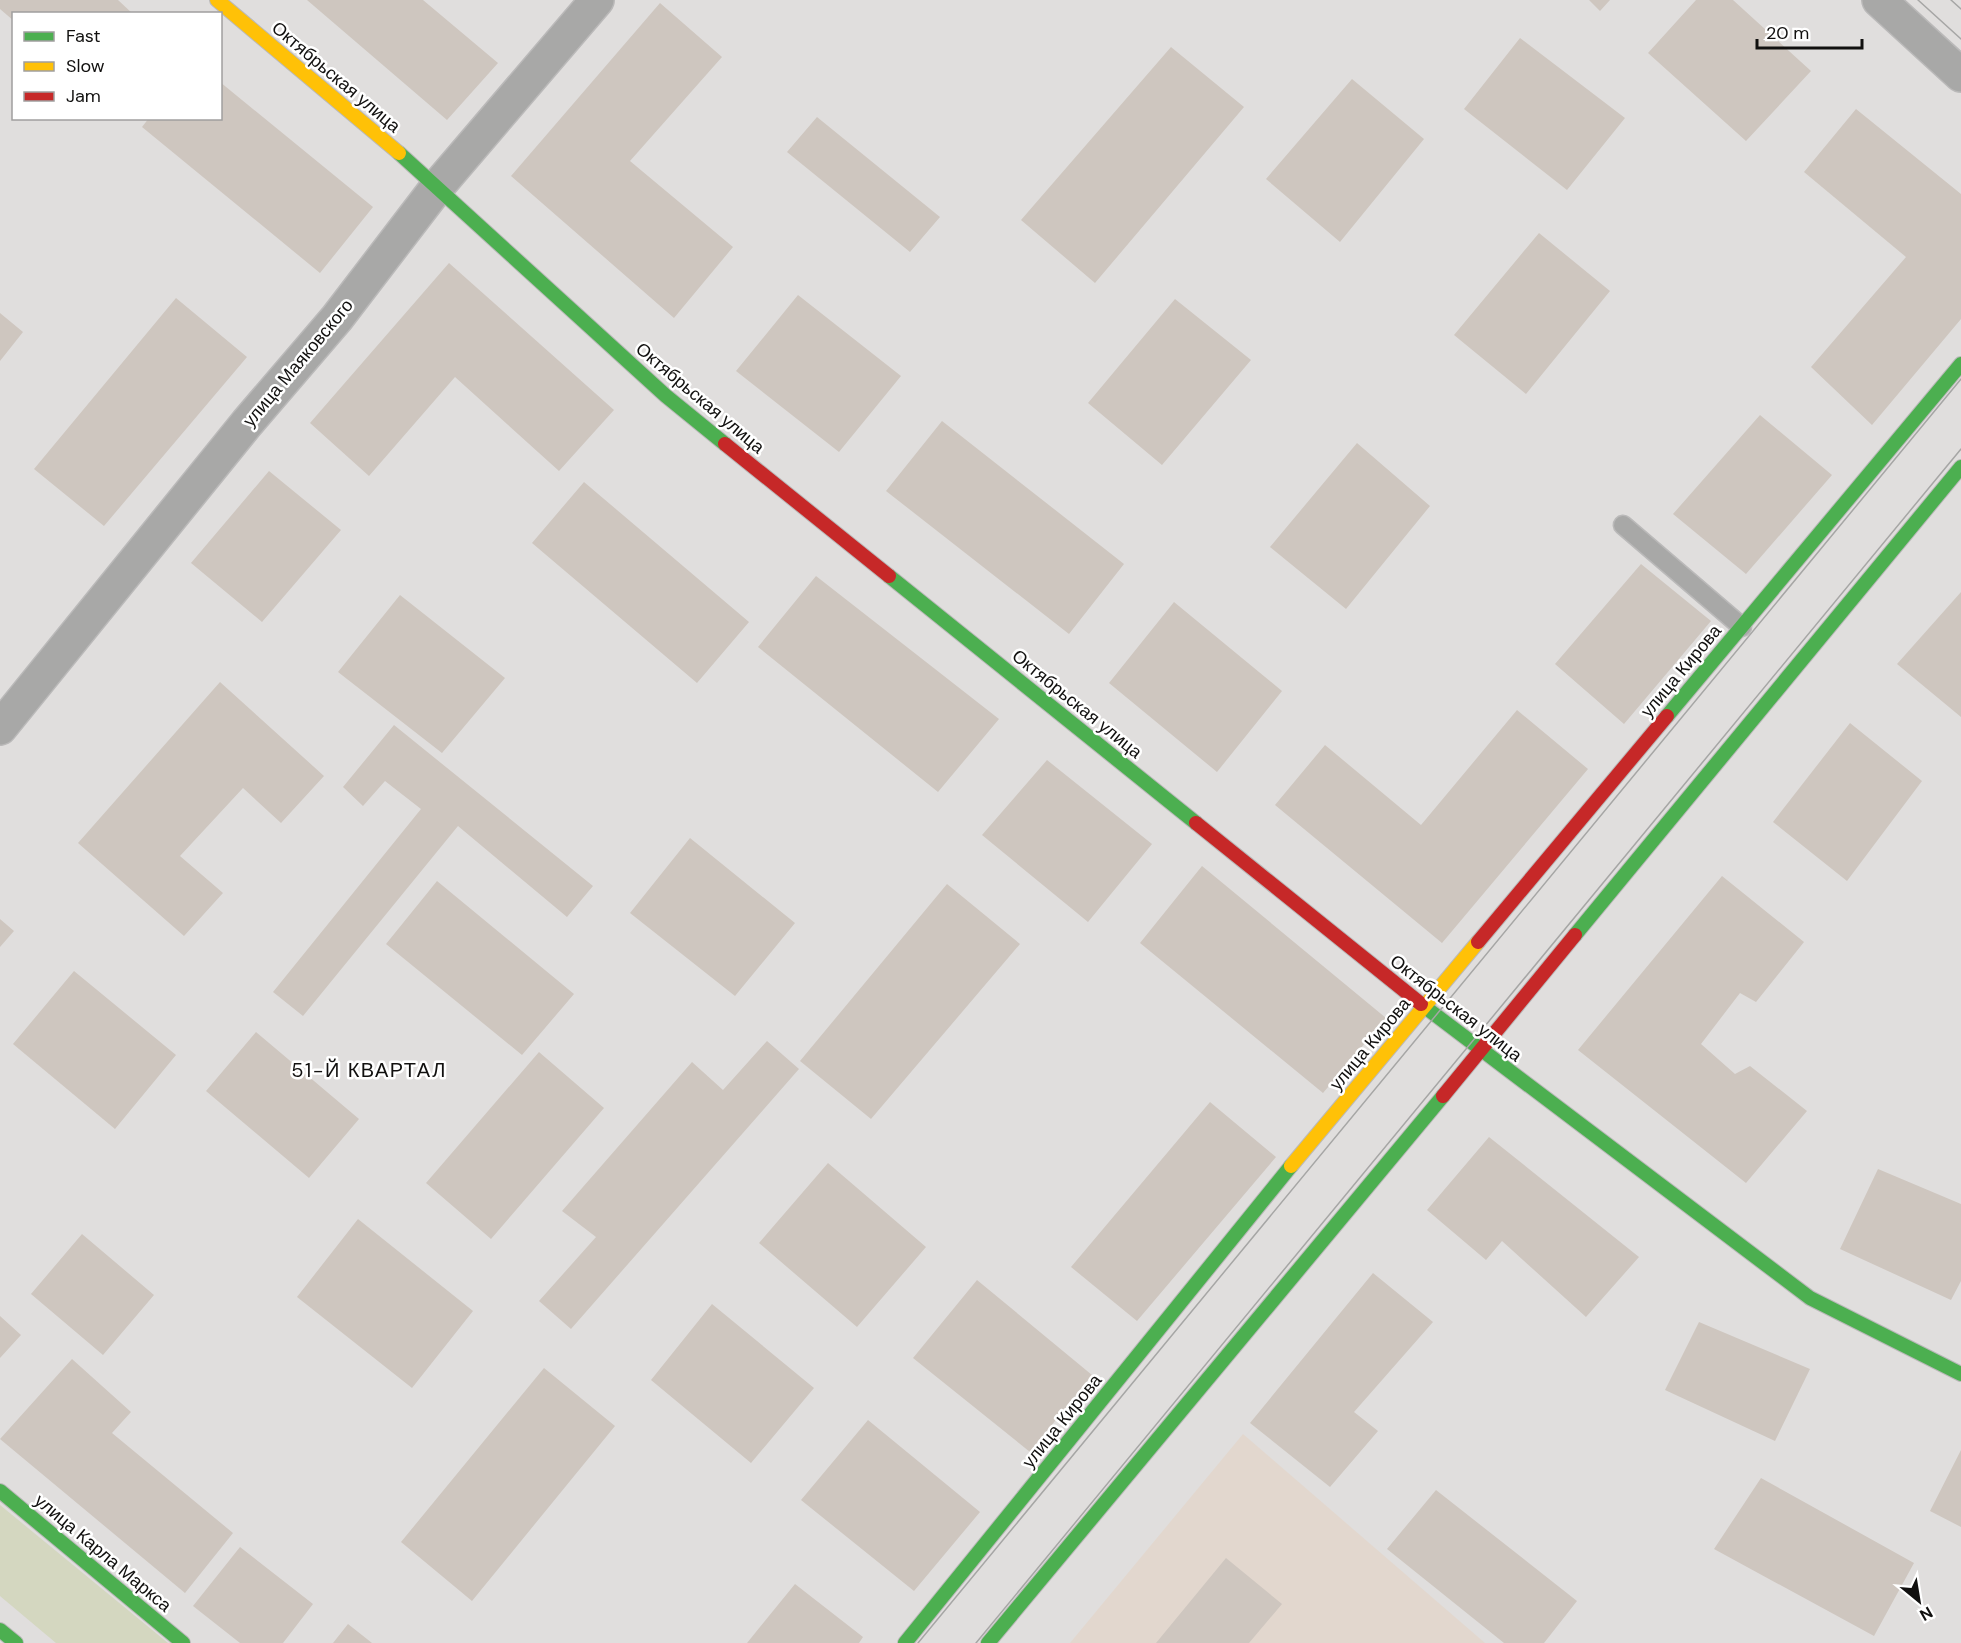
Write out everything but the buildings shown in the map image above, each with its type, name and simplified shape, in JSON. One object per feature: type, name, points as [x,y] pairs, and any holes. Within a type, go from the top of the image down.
[{"type":"street","name":"Октябрьская улица","points":[[217,0],[438,186],[666,396],[1424,1007],[1810,1298],[1961,1374]]},
{"type":"street","name":"улица Маяковского","points":[[0,728],[247,423],[337,318],[438,186],[597,0]]},
{"type":"street","points":[[1879,0],[1961,75]]},
{"type":"street","name":"улица Кирова","points":[[905,1643],[1301,1155],[1961,364]]},
{"type":"street","points":[[988,1643],[1481,1050],[1961,467]]},
{"type":"street","name":"улица Карла Маркса","points":[[0,1491],[183,1643]]},
{"type":"street","points":[[0,1630],[16,1643]]},
{"type":"lane","points":[[1623,525],[1742,627]]},
{"type":"shaded area","points":[[1243,1434],[1485,1643],[1070,1643]]},
{"type":"green space","points":[[0,1505],[168,1643],[56,1643],[0,1596]]},
{"type":"tram line","points":[[1918,0],[1961,39]]},
{"type":"tram line","points":[[1951,0],[1961,9]]},
{"type":"tram line","points":[[918,1643],[1961,379]]},
{"type":"tram line","points":[[976,1643],[1961,449]]},
{"type":"traffic: fast","points":[[399,153],[666,396],[725,444]]},
{"type":"traffic: fast","points":[[1667,716],[1961,364]]},
{"type":"traffic: fast","points":[[1575,935],[1961,467]]},
{"type":"traffic: fast","points":[[889,576],[1196,823]]},
{"type":"traffic: fast","points":[[1421,1004],[1810,1298],[1961,1374]]},
{"type":"traffic: fast","points":[[988,1643],[1443,1096]]},
{"type":"traffic: fast","points":[[905,1643],[1291,1166]]},
{"type":"traffic: fast","points":[[0,1491],[183,1643]]},
{"type":"traffic: fast","points":[[0,1630],[16,1643]]},
{"type":"traffic: slow","points":[[217,0],[399,153]]},
{"type":"traffic: slow","points":[[1291,1166],[1478,942]]},
{"type":"traffic: jam","points":[[725,444],[889,576]]},
{"type":"traffic: jam","points":[[1478,942],[1667,716]]},
{"type":"traffic: jam","points":[[1196,823],[1421,1004]]},
{"type":"traffic: jam","points":[[1443,1096],[1575,935]]},
{"type":"district","name":"51-Й КВАРТАЛ","points":[[369,1070]]}]
